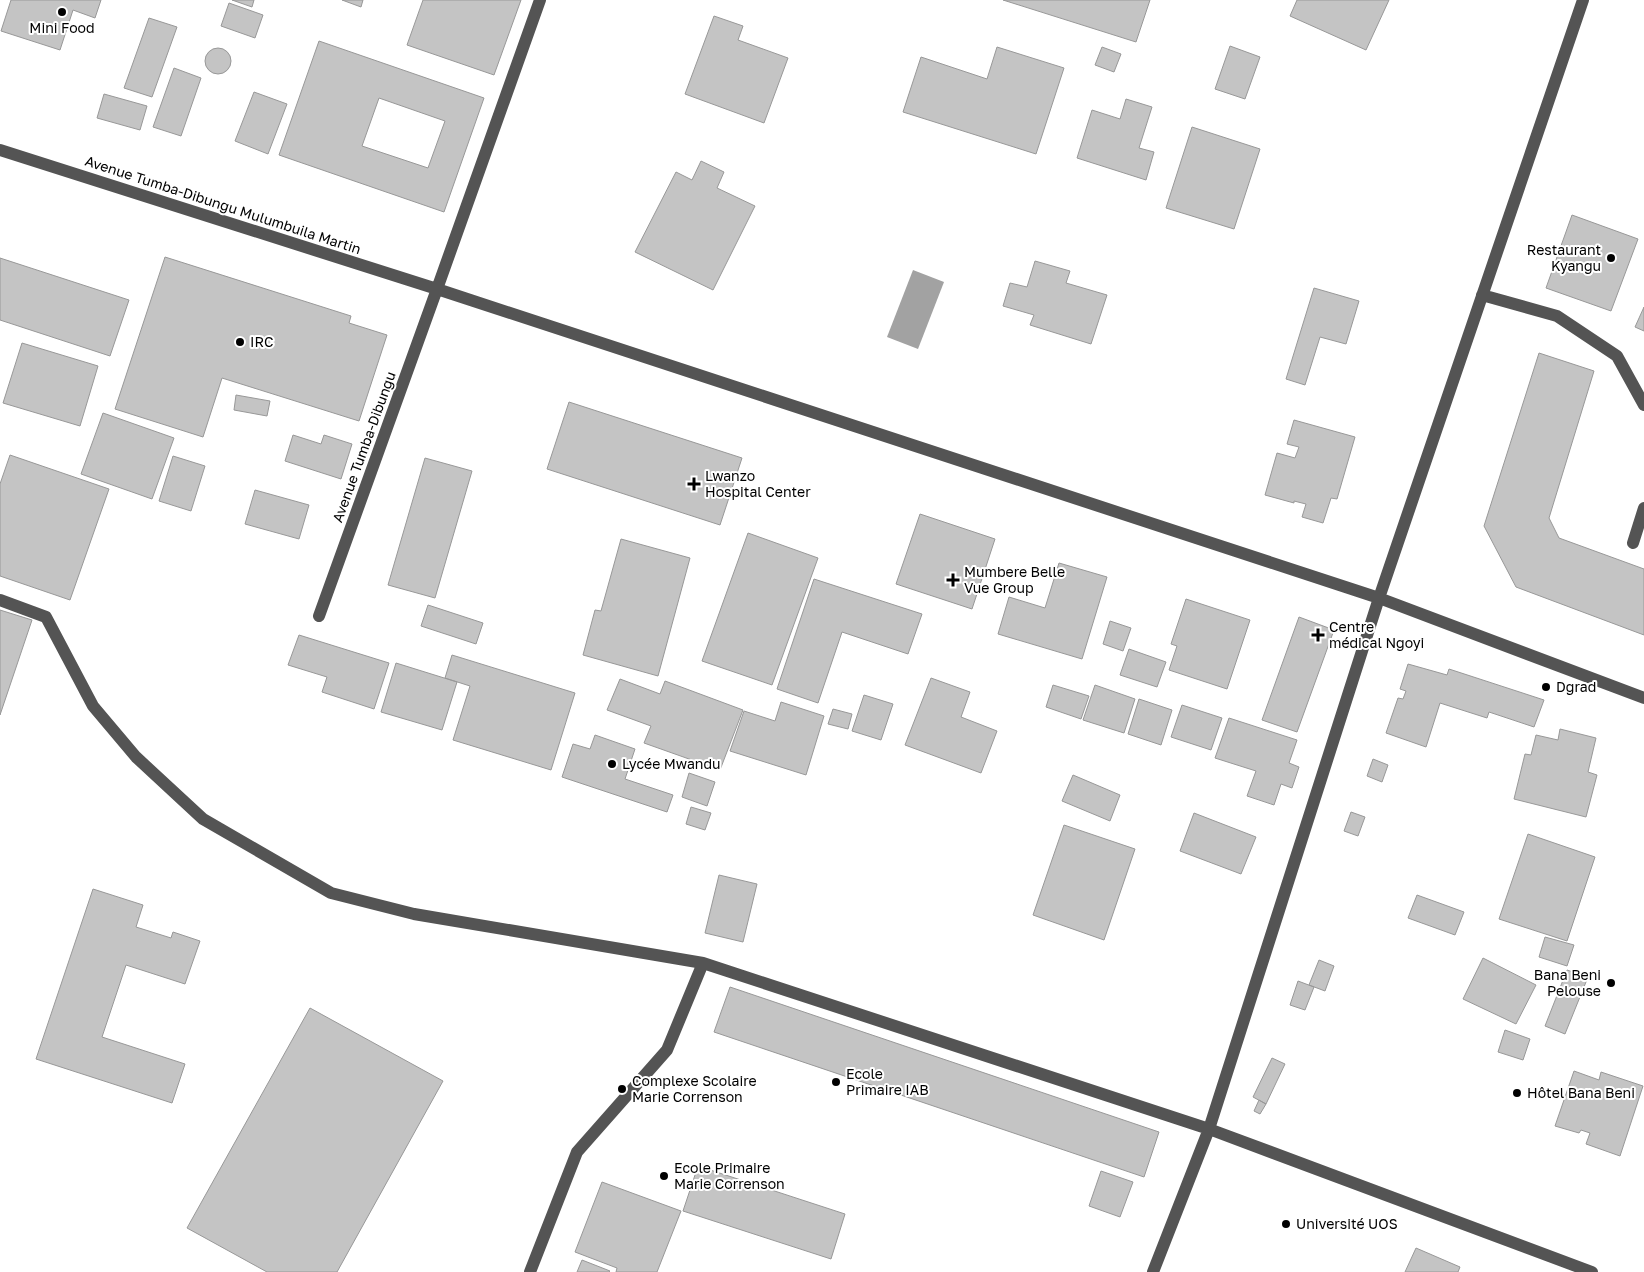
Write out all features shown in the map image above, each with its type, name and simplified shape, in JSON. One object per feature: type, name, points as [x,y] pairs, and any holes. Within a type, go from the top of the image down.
[{"type":"street","name":"Avenue Tumba-Dibungu","points":[[319,616],[540,0]]},
{"type":"street","points":[[1153,1272],[1209,1129],[1379,598],[1583,0]]},
{"type":"street","name":"Avenue Tumba-Dibungu Mulumbuila Martin","points":[[0,150],[437,289],[1379,598],[1644,698]]},
{"type":"street","points":[[1482,295],[1557,316],[1617,356],[1644,406]]},
{"type":"street","points":[[1634,543],[1644,508]]},
{"type":"street","points":[[0,600],[46,617],[93,706],[136,757],[203,819],[331,893],[414,914],[703,963],[1209,1129],[1592,1272]]},
{"type":"street","points":[[530,1272],[577,1152],[667,1050],[703,963]]},
{"type":"shaded area","points":[[913,270],[944,282],[918,349],[887,337]]},
{"type":"building","points":[[11,0],[101,0],[95,18],[73,10],[60,50],[1,31]]},
{"type":"building","points":[[232,0],[254,0],[252,7]]},
{"type":"building","points":[[342,0],[363,0],[361,7]]},
{"type":"building","points":[[423,0],[521,0],[494,75],[407,45]]},
{"type":"building","points":[[1003,0],[1150,0],[1136,42]]},
{"type":"building","points":[[1297,0],[1389,0],[1366,50],[1290,16]]},
{"type":"building","points":[[229,3],[263,15],[255,38],[221,26]]},
{"type":"building","points":[[714,16],[743,26],[738,40],[788,58],[764,123],[685,94]]},
{"type":"building","points":[[149,18],[177,27],[152,97],[124,88]]},
{"type":"building","points":[[319,41],[484,98],[444,212],[279,155]],"holes":[[[379,98],[445,121],[428,168],[362,146]]]},
{"type":"building","points":[[1230,46],[1260,57],[1245,99],[1215,89]]},
{"type":"building","points":[[997,47],[1064,68],[1036,154],[903,112],[921,57],[987,79]]},
{"type":"building","points":[[1102,47],[1121,54],[1114,72],[1095,65]]},
{"type":"building","points":[[218,48],[227,52],[231,61],[227,70],[218,74],[209,70],[205,61],[209,52]]},
{"type":"building","points":[[174,68],[201,78],[181,136],[153,127]]},
{"type":"building","points":[[254,92],[287,104],[268,154],[235,141]]},
{"type":"building","points":[[104,94],[147,106],[140,130],[97,118]]},
{"type":"building","points":[[1126,99],[1152,107],[1139,148],[1154,152],[1146,180],[1077,158],[1092,110],[1120,119]]},
{"type":"building","points":[[1192,127],[1260,149],[1234,229],[1166,208]]},
{"type":"building","points":[[701,161],[724,172],[717,188],[755,206],[713,290],[635,252],[676,172],[692,180]]},
{"type":"building","points":[[1572,215],[1638,239],[1611,311],[1546,288]]},
{"type":"building","points":[[165,257],[351,316],[349,323],[387,335],[359,421],[222,378],[203,437],[115,409]]},
{"type":"building","points":[[0,258],[129,300],[110,356],[0,320]]},
{"type":"building","points":[[1035,261],[1070,271],[1066,283],[1107,295],[1091,344],[1030,325],[1034,315],[1003,306],[1010,283],[1027,287]]},
{"type":"building","points":[[1314,288],[1359,301],[1346,344],[1320,337],[1305,385],[1286,379]]},
{"type":"building","points":[[1644,307],[1644,331],[1635,327]]},
{"type":"building","points":[[22,343],[98,366],[80,426],[3,403]]},
{"type":"building","points":[[1539,353],[1594,371],[1549,518],[1559,538],[1644,569],[1644,635],[1516,587],[1484,526]]},
{"type":"building","points":[[236,395],[270,401],[267,416],[234,410]]},
{"type":"building","points":[[569,402],[742,458],[720,525],[547,469]]},
{"type":"building","points":[[103,413],[174,438],[152,499],[81,474]]},
{"type":"building","points":[[1294,420],[1355,437],[1337,499],[1331,498],[1323,523],[1302,517],[1306,504],[1294,501],[1294,503],[1265,495],[1277,453],[1295,458],[1299,447],[1287,444]]},
{"type":"building","points":[[293,435],[321,444],[324,435],[352,444],[341,479],[285,461]]},
{"type":"building","points":[[10,455],[109,489],[70,600],[0,576],[0,484]]},
{"type":"building","points":[[173,456],[205,466],[191,511],[159,501]]},
{"type":"building","points":[[425,458],[472,471],[435,598],[388,585]]},
{"type":"building","points":[[255,490],[309,505],[299,539],[245,524]]},
{"type":"building","points":[[920,514],[995,539],[972,609],[896,584]]},
{"type":"building","points":[[748,533],[818,558],[772,685],[702,661]]},
{"type":"building","points":[[621,539],[690,558],[658,676],[583,655],[595,610],[601,611]]},
{"type":"building","points":[[1059,563],[1107,577],[1082,659],[998,634],[1009,597],[1045,608]]},
{"type":"building","points":[[814,579],[922,614],[908,654],[842,632],[818,703],[777,689]]},
{"type":"building","points":[[1186,599],[1250,620],[1227,689],[1169,670],[1177,646],[1171,644]]},
{"type":"building","points":[[428,605],[483,623],[476,644],[421,626]]},
{"type":"building","points":[[0,610],[32,620],[0,715]]},
{"type":"building","points":[[1299,617],[1334,630],[1297,732],[1262,720]]},
{"type":"building","points":[[1110,621],[1131,628],[1123,651],[1103,644]]},
{"type":"building","points":[[299,635],[389,663],[374,709],[322,692],[327,677],[288,665]]},
{"type":"building","points":[[1129,649],[1166,662],[1157,687],[1120,675]]},
{"type":"building","points":[[452,655],[575,693],[551,770],[453,740],[470,686],[445,678]]},
{"type":"building","points":[[396,663],[457,682],[442,730],[381,712]]},
{"type":"building","points":[[1408,664],[1447,675],[1449,669],[1544,700],[1534,727],[1489,712],[1487,718],[1440,703],[1426,747],[1386,733],[1398,698],[1403,699],[1406,691],[1400,689]]},
{"type":"building","points":[[931,678],[970,692],[961,717],[997,731],[981,773],[905,745]]},
{"type":"building","points":[[620,679],[660,694],[665,681],[743,710],[720,770],[644,743],[651,726],[607,710]]},
{"type":"building","points":[[1053,685],[1089,696],[1081,719],[1046,707]]},
{"type":"building","points":[[1095,685],[1135,699],[1124,733],[1083,720]]},
{"type":"building","points":[[864,695],[893,704],[881,740],[852,731]]},
{"type":"building","points":[[1139,699],[1172,710],[1161,745],[1128,734]]},
{"type":"building","points":[[781,702],[824,716],[806,775],[730,751],[744,711],[775,721]]},
{"type":"building","points":[[1182,705],[1222,718],[1211,750],[1171,737]]},
{"type":"building","points":[[833,709],[852,714],[848,729],[828,724]]},
{"type":"building","points":[[1229,718],[1297,740],[1289,763],[1299,767],[1292,788],[1281,784],[1274,805],[1247,796],[1256,771],[1215,758]]},
{"type":"building","points":[[1560,729],[1596,738],[1588,772],[1597,775],[1586,817],[1514,799],[1525,754],[1531,755],[1536,735],[1558,740]]},
{"type":"building","points":[[595,735],[635,749],[625,779],[673,795],[667,812],[562,777],[573,744],[590,749]]},
{"type":"building","points":[[1373,759],[1388,765],[1382,782],[1367,776]]},
{"type":"building","points":[[689,773],[715,782],[707,806],[682,797]]},
{"type":"building","points":[[1073,775],[1120,795],[1110,821],[1062,801]]},
{"type":"building","points":[[691,807],[711,813],[705,830],[686,824]]},
{"type":"building","points":[[1351,812],[1365,817],[1358,836],[1344,831]]},
{"type":"building","points":[[1194,813],[1256,837],[1241,874],[1180,851]]},
{"type":"building","points":[[1064,825],[1135,849],[1104,940],[1033,915]]},
{"type":"building","points":[[1528,834],[1595,857],[1567,941],[1499,919]]},
{"type":"building","points":[[719,875],[757,884],[743,942],[705,933]]},
{"type":"building","points":[[93,889],[143,905],[136,927],[171,938],[173,932],[200,941],[185,984],[126,965],[102,1037],[185,1064],[172,1103],[36,1059]]},
{"type":"building","points":[[1417,895],[1464,912],[1455,935],[1408,918]]},
{"type":"building","points":[[1545,937],[1574,945],[1567,966],[1539,957]]},
{"type":"building","points":[[1483,958],[1536,985],[1516,1024],[1463,999]]},
{"type":"building","points":[[1319,960],[1334,966],[1325,991],[1309,985]]},
{"type":"building","points":[[1567,970],[1588,977],[1565,1034],[1545,1026]]},
{"type":"building","points":[[1298,981],[1314,987],[1305,1010],[1290,1005]]},
{"type":"building","points":[[730,987],[1159,1132],[1144,1177],[714,1032]]},
{"type":"building","points":[[310,1008],[443,1081],[337,1272],[267,1272],[187,1228]]},
{"type":"building","points":[[1505,1030],[1530,1039],[1523,1060],[1498,1052]]},
{"type":"building","points":[[1272,1058],[1285,1064],[1266,1104],[1253,1097]]},
{"type":"building","points":[[1574,1071],[1599,1080],[1601,1072],[1643,1086],[1620,1156],[1586,1144],[1590,1133],[1581,1130],[1579,1133],[1555,1126]]},
{"type":"building","points":[[1259,1100],[1266,1104],[1260,1114],[1254,1111]]},
{"type":"building","points":[[698,1166],[845,1214],[831,1259],[683,1211]]},
{"type":"building","points":[[1101,1171],[1133,1182],[1120,1217],[1089,1206]]},
{"type":"building","points":[[602,1182],[681,1211],[657,1272],[616,1272],[617,1268],[575,1252]]},
{"type":"building","points":[[1416,1248],[1460,1267],[1458,1272],[1405,1272]]},
{"type":"building","points":[[582,1260],[610,1271],[577,1272]]},
{"type":"place","name":"Mini Food","points":[[62,12]]},
{"type":"place","name":"Restaurant Kyangu","points":[[1611,258]]},
{"type":"place","name":"IRC","points":[[240,342]]},
{"type":"place","name":"Lwanzo Hospital Center","points":[[694,484]]},
{"type":"place","name":"Mumbere Belle Vue Group","points":[[953,580]]},
{"type":"place","name":"Centre médical Ngoyi","points":[[1318,635]]},
{"type":"place","name":"Dgrad","points":[[1546,687]]},
{"type":"place","name":"Lycée Mwandu","points":[[612,764]]},
{"type":"place","name":"Bana Beni Pelouse","points":[[1611,983]]},
{"type":"place","name":"Ecole Primaire IAB","points":[[836,1082]]},
{"type":"place","name":"Complexe Scolaire Marie Correnson","points":[[622,1089]]},
{"type":"place","name":"Hôtel Bana Beni","points":[[1517,1093]]},
{"type":"place","name":"Ecole Primaire Marie Correnson","points":[[664,1176]]},
{"type":"place","name":"Université UOS","points":[[1286,1224]]}]
